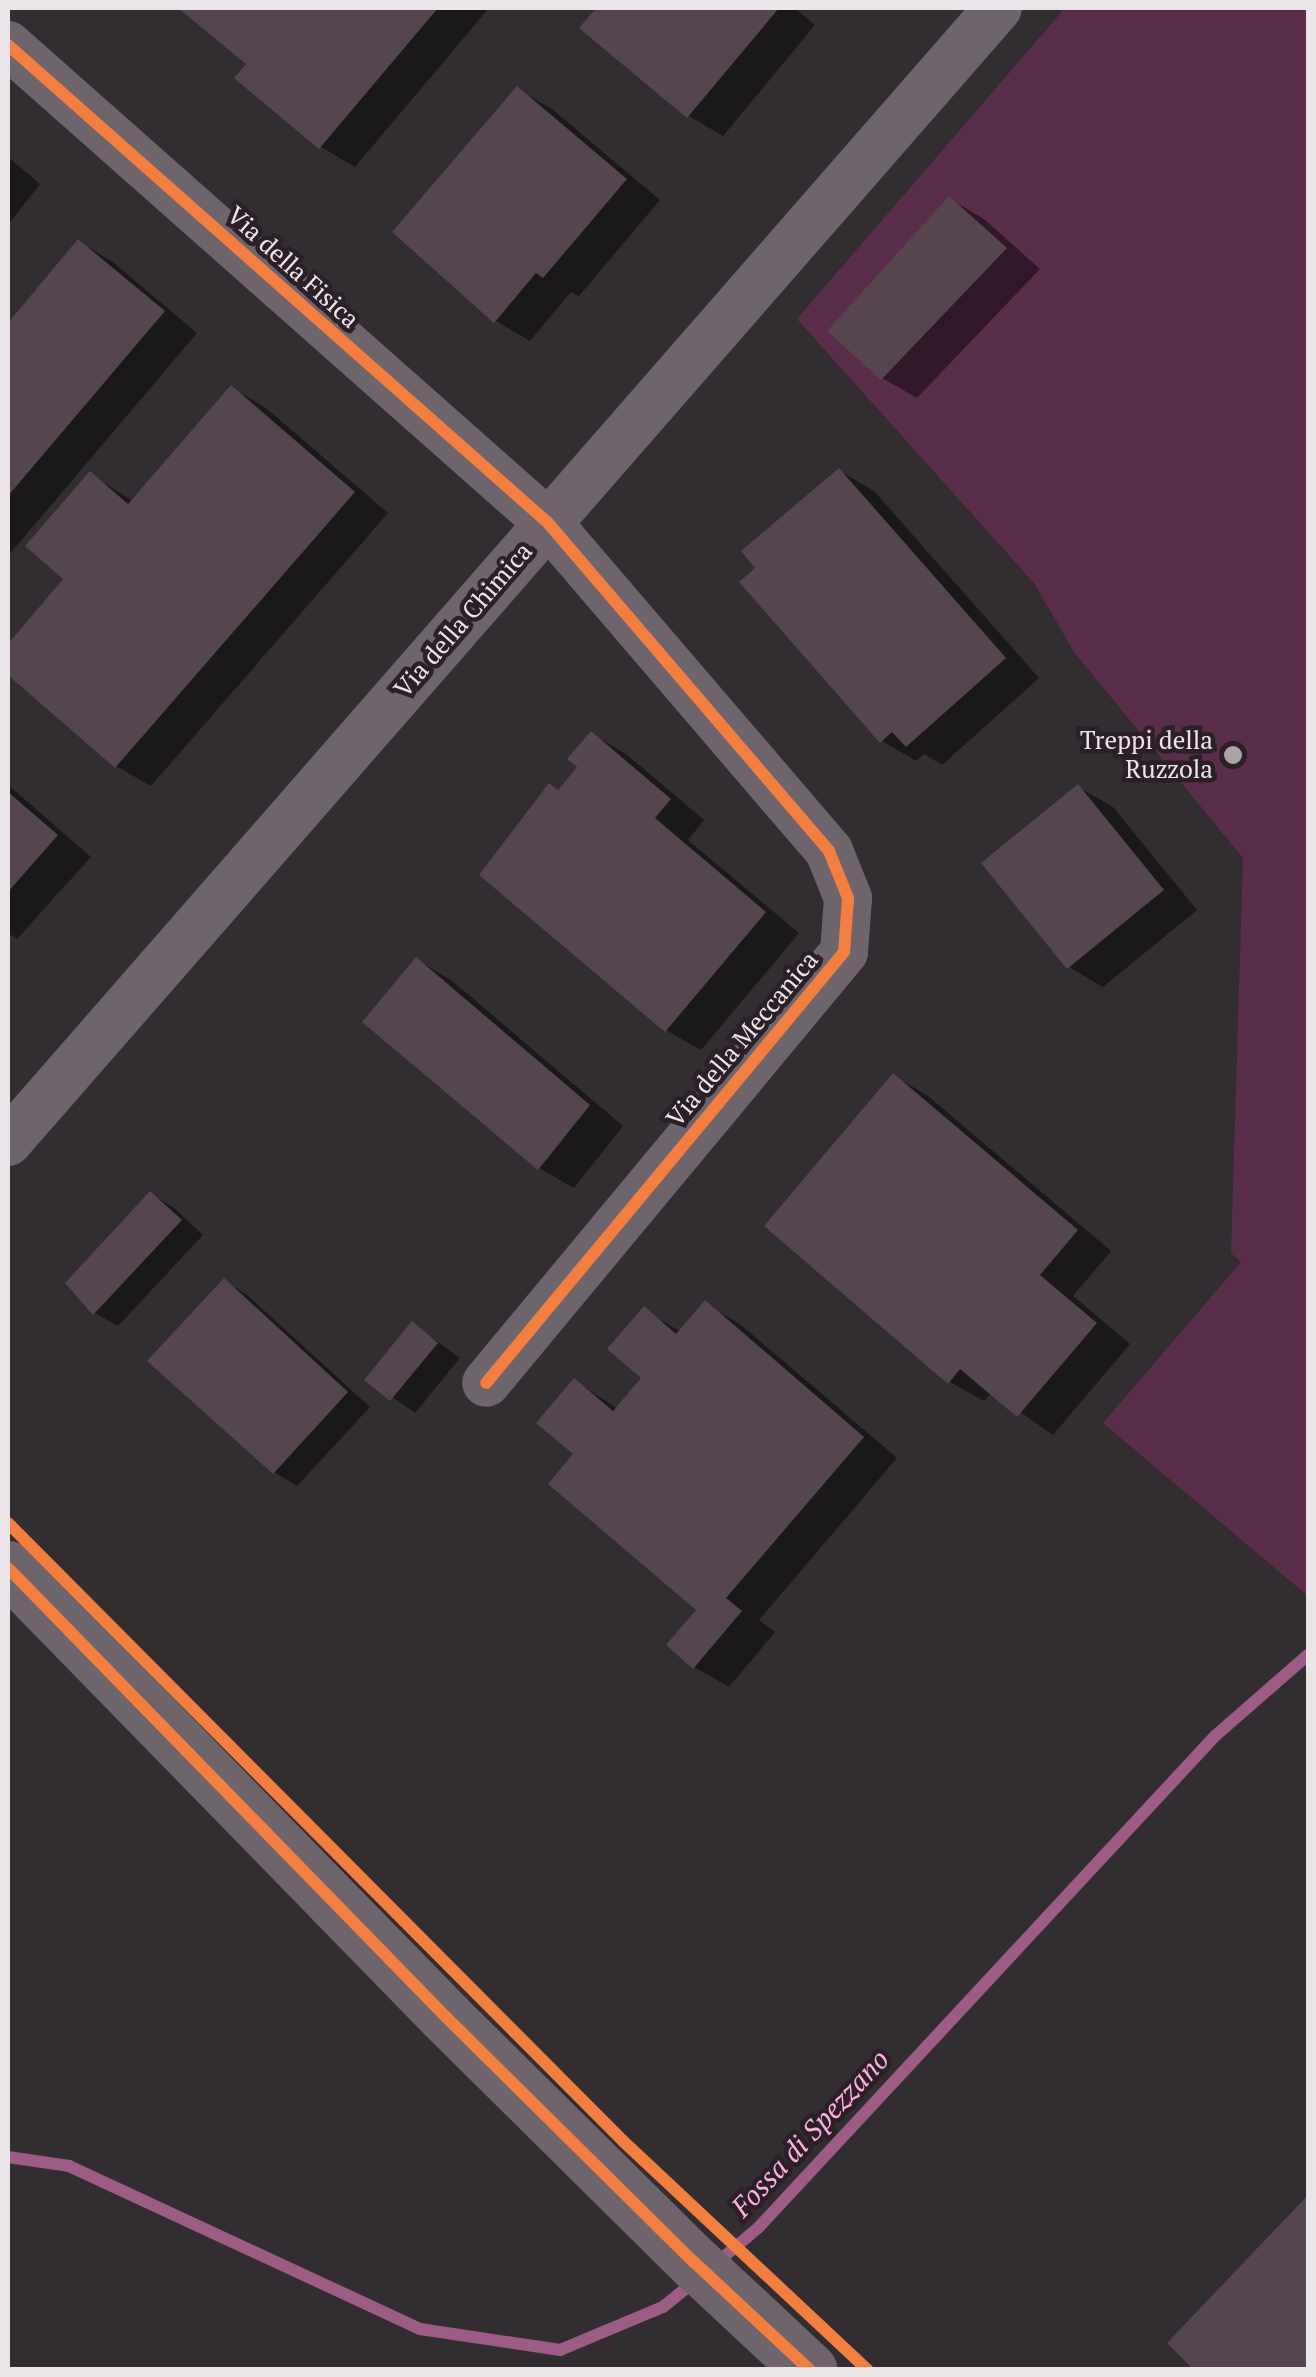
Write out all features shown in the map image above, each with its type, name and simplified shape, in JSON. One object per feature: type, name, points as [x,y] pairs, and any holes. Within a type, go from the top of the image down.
[{"type":"street","name":"Via della Chimica","points":[[8,1142],[998,8]]},
{"type":"street","name":"Via della Fisica","points":[[8,45],[548,523]]},
{"type":"street","name":"Via della Meccanica","points":[[486,1383],[844,952],[848,898],[830,851],[548,523]]},
{"type":"street","points":[[8,1568],[598,2168],[810,2370]]},
{"type":"shaded area","name":"Treppi della Ruzzola","points":[[1065,8],[1308,8],[1308,1596],[1103,1423],[1241,1262],[1231,1253],[1243,858],[1074,652],[1034,583],[797,319]]},
{"type":"building","points":[[178,8],[438,8],[319,149],[234,78],[246,64]]},
{"type":"building","points":[[596,8],[779,8],[687,118],[579,28]]},
{"type":"building","points":[[517,86],[627,179],[543,278],[536,273],[494,323],[392,232]]},
{"type":"building","points":[[949,196],[1007,248],[881,380],[827,331]]},
{"type":"building","points":[[78,239],[165,311],[8,496],[8,323]]},
{"type":"building","points":[[231,385],[355,492],[115,768],[8,675],[8,644],[63,579],[25,546],[90,471],[128,504]]},
{"type":"building","points":[[839,468],[1006,658],[906,747],[892,732],[880,743],[739,582],[755,568],[741,551]]},
{"type":"building","points":[[591,731],[671,799],[655,818],[766,912],[665,1032],[479,875],[549,783],[558,790],[577,767],[567,759]]},
{"type":"building","points":[[1078,784],[1164,890],[1067,969],[981,863]]},
{"type":"building","points":[[8,792],[58,835],[8,892]]},
{"type":"building","points":[[416,957],[590,1105],[538,1170],[362,1022]]},
{"type":"building","points":[[893,1073],[1078,1230],[1040,1275],[1097,1323],[1017,1417],[960,1369],[948,1384],[764,1226]]},
{"type":"building","points":[[150,1191],[182,1220],[93,1315],[65,1283]]},
{"type":"building","points":[[224,1278],[348,1392],[273,1474],[147,1361]]},
{"type":"building","points":[[705,1300],[864,1437],[726,1598],[742,1611],[693,1669],[666,1645],[696,1610],[548,1484],[573,1454],[536,1423],[574,1378],[613,1411],[641,1378],[607,1349],[644,1306],[676,1334]]},
{"type":"building","points":[[412,1321],[438,1343],[390,1401],[364,1380]]},
{"type":"building","points":[[1308,2195],[1308,2370],[1194,2370],[1167,2343]]},
{"type":"waterway","name":"Fossa di Spezzano","points":[[714,2265],[758,2228],[1215,1736],[1308,1655]]},
{"type":"waterway","name":"Fossa di Spezzano","points":[[8,2157],[69,2166],[420,2329],[560,2350],[663,2307],[695,2281]]},
{"type":"cycle path","points":[[8,45],[548,523],[829,851],[848,898],[844,952],[486,1383]]},
{"type":"cycle path","points":[[8,1523],[623,2141],[868,2370]]},
{"type":"cycle path","points":[[8,1568],[446,2017],[694,2262],[810,2370]]},
{"type":"place","name":"Treppi della Ruzzola","points":[[1233,755]]}]
